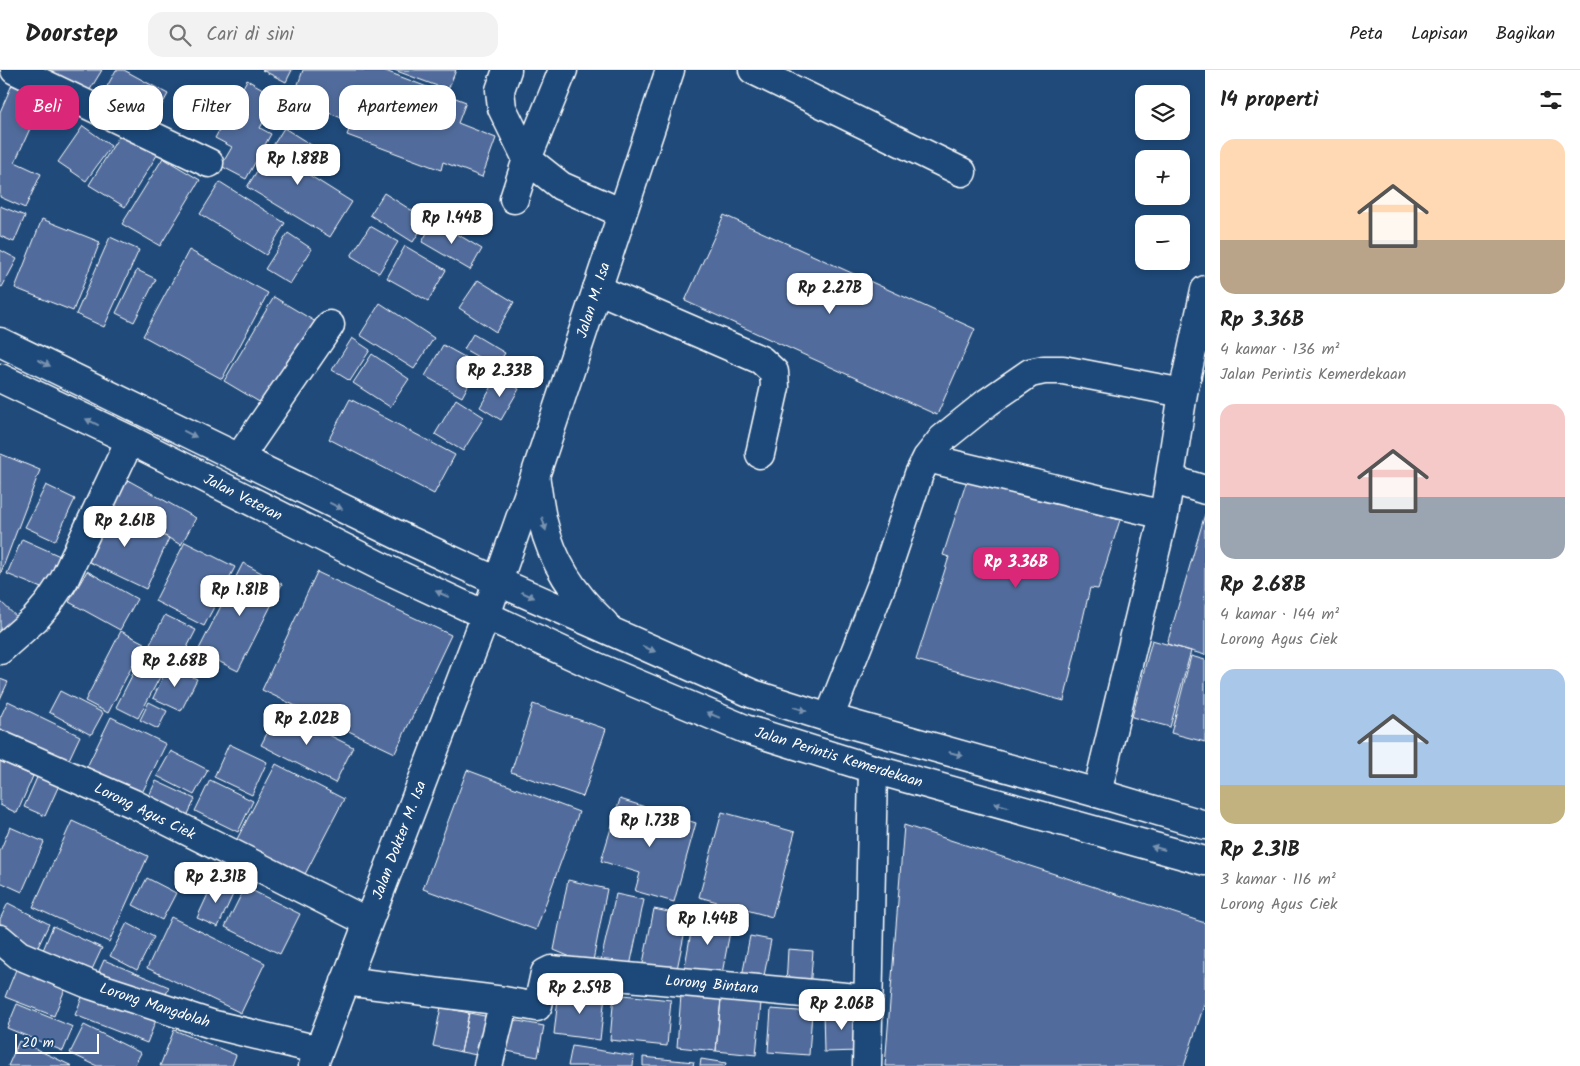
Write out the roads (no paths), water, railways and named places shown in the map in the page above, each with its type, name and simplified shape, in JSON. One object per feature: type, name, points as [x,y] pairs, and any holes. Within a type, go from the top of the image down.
[{"type":"main road","points":[[0,80],[4,70]]},
{"type":"main road","points":[[15,70],[209,163]]},
{"type":"main road","points":[[507,70],[500,90],[502,108],[527,159],[561,186],[622,213]]},
{"type":"main road","points":[[514,199],[527,159],[563,70]]},
{"type":"main road","name":"Jalan M. Isa","points":[[486,615],[535,476],[670,70]]},
{"type":"main road","points":[[753,70],[962,172]]},
{"type":"main road","points":[[596,289],[760,360],[774,372],[775,387],[760,454]]},
{"type":"main road","points":[[1097,793],[1164,516],[1182,393],[1205,290]]},
{"type":"main road","points":[[238,458],[330,325]]},
{"type":"main road","points":[[0,342],[404,538],[753,694],[829,718],[1205,825]]},
{"type":"main road","points":[[829,718],[882,584],[919,474],[927,458],[942,439],[988,402],[1030,373],[1044,370],[1063,370],[1182,393]]},
{"type":"main road","name":"Jalan Veteran","points":[[0,378],[130,440],[382,567],[486,615]]},
{"type":"main road","points":[[0,650],[35,619],[64,580],[130,440]]},
{"type":"main road","points":[[927,458],[1164,516]]},
{"type":"main road","points":[[535,476],[543,523],[556,558],[575,591],[588,608],[613,632]]},
{"type":"main road","points":[[1170,479],[1205,490]]},
{"type":"main road","name":"Jalan Perintis Kemerdekaan","points":[[486,615],[597,667],[745,729],[873,769],[1205,861]]},
{"type":"main road","name":"Jalan Dokter M. Isa","points":[[316,1058],[486,615]]},
{"type":"main road","points":[[745,729],[753,694]]},
{"type":"main road","name":"Lorong Agus Ciek","points":[[0,745],[134,804],[368,922]]},
{"type":"main road","points":[[868,1066],[873,769]]},
{"type":"main road","name":"Lorong Mangdolah","points":[[0,939],[19,955],[92,985],[316,1058]]},
{"type":"main road","name":"Lorong Bintara","points":[[345,981],[537,1007],[545,973],[551,970],[868,998]]},
{"type":"main road","points":[[488,1066],[504,1002]]}]
